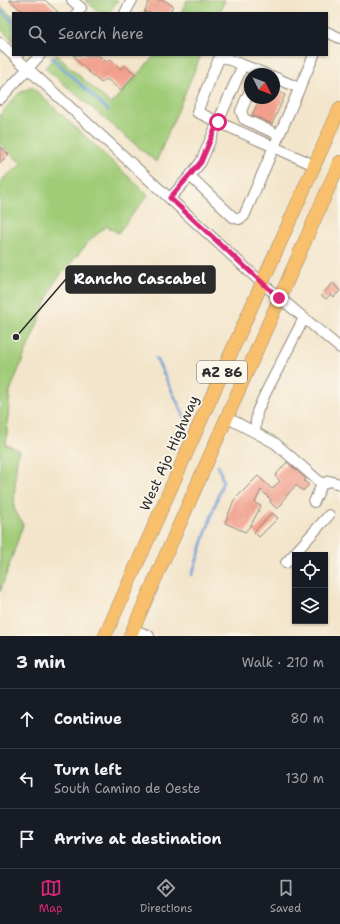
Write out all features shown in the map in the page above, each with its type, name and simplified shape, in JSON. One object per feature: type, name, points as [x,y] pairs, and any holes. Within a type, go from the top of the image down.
[{"type":"main road","name":"West Ajo Highway","points":[[105,636],[340,108]]},
{"type":"main road","name":"AZ 86","points":[[132,633],[226,417],[340,162]]},
{"type":"street","points":[[72,0],[82,11]]},
{"type":"street","points":[[126,12],[132,0]]},
{"type":"street","points":[[328,32],[340,38]]},
{"type":"street","points":[[0,43],[12,54]]},
{"type":"street","points":[[14,56],[279,298],[340,348]]},
{"type":"street","points":[[0,99],[39,56]]},
{"type":"street","points":[[249,68],[220,56],[196,112],[314,166]]},
{"type":"street","points":[[190,176],[233,217],[239,219],[244,216],[314,56]]},
{"type":"street","points":[[170,198],[201,162],[243,65]]},
{"type":"street","points":[[280,80],[300,88]]},
{"type":"street","points":[[244,104],[241,112],[244,119],[279,135]]},
{"type":"street","points":[[255,432],[258,412],[265,394],[304,318]]},
{"type":"street","points":[[226,417],[275,443],[322,484]]},
{"type":"street","points":[[314,502],[322,484],[329,481],[340,484]]},
{"type":"street","points":[[286,563],[329,515]]},
{"type":"street","points":[[132,633],[149,636]]},
{"type":"green space","points":[[85,0],[118,0],[110,12],[99,12]]},
{"type":"green space","points":[[187,0],[225,0],[219,12],[181,12]]},
{"type":"green space","points":[[0,6],[12,16],[12,40],[0,28]]},
{"type":"green space","points":[[55,56],[57,56],[111,104],[154,56],[201,56],[156,162],[45,68]]},
{"type":"green space","points":[[32,87],[148,195],[118,233],[107,226],[91,239],[54,283],[10,391],[6,445],[19,450],[16,466],[14,508],[23,525],[0,592],[0,181],[22,164],[0,144],[0,115],[19,93]]},
{"type":"building","points":[[9,0],[45,0],[58,12],[24,12]]},
{"type":"building","points":[[149,0],[164,0],[173,6],[170,12],[144,12]]},
{"type":"building","points":[[74,56],[99,56],[107,62],[110,59],[121,69],[124,65],[136,74],[121,91],[107,79],[101,83],[77,61],[78,60]]},
{"type":"building","points":[[280,93],[285,95],[272,124],[252,115],[257,104],[280,104]]},
{"type":"building","points":[[0,146],[9,155],[0,164]]},
{"type":"building","points":[[333,283],[340,291],[334,297],[331,294],[326,299],[321,295]]},
{"type":"building","points":[[287,462],[306,479],[304,481],[309,485],[303,491],[296,485],[277,509],[270,502],[271,500],[261,490],[255,503],[261,506],[251,525],[245,532],[225,523],[234,500],[258,476],[272,489],[280,481],[275,476]]},
{"type":"building","points":[[272,513],[278,518],[259,537],[254,532]]},
{"type":"waterway","points":[[0,9],[12,21]]},
{"type":"waterway","points":[[51,57],[108,110]]},
{"type":"waterway","points":[[156,358],[188,424]]},
{"type":"waterway","points":[[192,575],[223,481],[218,465]]},
{"type":"place","name":"Rancho Cascabel","points":[[16,337]]},
{"type":"route","points":[[218,122],[201,162],[170,198],[279,298]]}]
